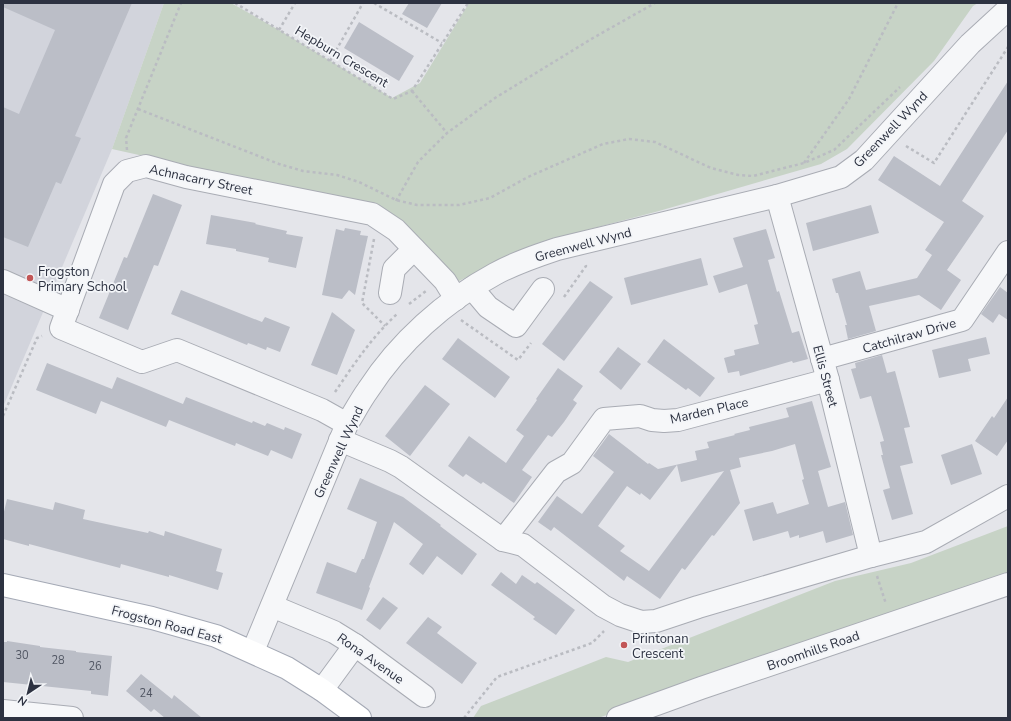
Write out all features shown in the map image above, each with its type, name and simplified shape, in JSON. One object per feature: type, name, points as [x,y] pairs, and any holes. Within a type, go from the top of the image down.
[{"type":"main road","name":"Frogston Road East","points":[[3,585],[152,618],[216,636],[253,651],[287,668],[322,690],[360,718]]},
{"type":"street","name":"Greenwell Wynd","points":[[253,651],[344,432],[368,389],[392,357],[415,333],[464,294],[496,274],[520,262],[557,249],[777,196],[841,177],[864,160],[970,44],[1008,9]]},
{"type":"street","name":"Achnacarry Street","points":[[128,171],[146,166],[186,177],[372,214],[396,230],[445,281],[516,326],[542,289]]},
{"type":"street","points":[[64,319],[114,184],[128,171]]},
{"type":"street","name":"Ellis Street","points":[[777,196],[825,370],[871,556]]},
{"type":"street","points":[[390,293],[394,269],[414,248]]},
{"type":"street","name":"Catchilraw Drive","points":[[825,370],[962,320],[1008,252]]},
{"type":"street","points":[[3,281],[64,319],[142,362],[178,350],[322,410],[344,432],[401,467],[503,540],[523,545],[604,606],[620,615],[641,622],[656,621],[698,607],[871,556],[926,542],[1008,496]]},
{"type":"street","name":"Marden Place","points":[[503,540],[556,472],[572,463],[604,419],[640,416],[658,420],[678,420],[825,370]]},
{"type":"street","name":"Broomhills Road","points":[[618,718],[701,688],[1008,584]]},
{"type":"street","name":"Rona Avenue","points":[[272,606],[334,632],[355,645],[424,696]]},
{"type":"street","points":[[322,690],[355,645]]},
{"type":"street","points":[[3,711],[72,718]]},
{"type":"path","points":[[128,171],[126,138],[181,3]]},
{"type":"path","name":"Hepburn Crescent","points":[[235,3],[393,99],[412,91]]},
{"type":"path","points":[[279,30],[295,3]]},
{"type":"path","points":[[330,61],[364,3]]},
{"type":"path","points":[[374,3],[442,43]]},
{"type":"path","points":[[447,134],[412,91],[468,3]]},
{"type":"path","points":[[387,223],[396,200],[418,162],[447,134],[495,98],[593,38],[655,3]]},
{"type":"path","points":[[804,163],[849,99],[898,3]]},
{"type":"path","points":[[887,134],[934,163],[1008,47]]},
{"type":"path","points":[[138,109],[278,164],[303,171],[337,175],[360,182],[396,200],[417,205],[458,205],[490,198],[528,178],[602,144],[629,139],[655,142],[711,168],[738,175],[753,176],[804,163],[834,150],[905,81]]},
{"type":"path","points":[[3,416],[36,338],[64,319]]},
{"type":"path","points":[[871,556],[892,623]]},
{"type":"path","points":[[464,718],[497,677],[592,643],[620,615]]},
{"type":"shaded area","name":"Frogston Primary School","points":[[3,3],[164,3],[112,149],[3,407]]},
{"type":"green space","points":[[164,3],[231,3],[392,98],[420,83],[469,3],[978,3],[973,6],[934,61],[847,149],[821,164],[659,211],[556,238],[509,256],[459,281],[411,232],[382,209],[112,149]]},
{"type":"green space","points":[[1008,526],[1008,578],[598,718],[473,718],[481,706],[606,657],[628,662],[835,581],[911,563]]},
{"type":"building","points":[[3,3],[132,3],[75,136],[81,138],[61,184],[56,182],[28,247],[3,237],[3,107],[19,114],[55,30],[3,7]]},
{"type":"building","points":[[409,3],[442,3],[427,28],[402,14]]},
{"type":"building","points":[[359,22],[414,56],[399,81],[344,48]]},
{"type":"building","points":[[1008,81],[1008,130],[962,201],[984,216],[947,270],[961,280],[941,310],[919,295],[869,306],[876,331],[848,339],[845,325],[847,325],[838,293],[836,293],[832,279],[860,271],[866,290],[917,278],[932,255],[925,250],[944,222],[878,180],[894,156],[940,186]]},
{"type":"building","points":[[153,194],[182,205],[158,266],[154,265],[128,330],[99,318],[124,257],[127,258]]},
{"type":"building","points":[[871,205],[879,233],[813,251],[806,223]]},
{"type":"building","points":[[211,215],[256,223],[255,224],[287,231],[286,234],[303,237],[296,268],[268,262],[269,258],[236,251],[236,249],[206,244]]},
{"type":"building","points":[[345,228],[361,231],[360,235],[368,236],[355,295],[349,290],[342,299],[322,295],[336,229],[344,231]]},
{"type":"building","points":[[766,229],[775,258],[768,260],[777,292],[779,291],[792,333],[799,331],[808,359],[793,363],[792,361],[740,376],[739,371],[728,373],[724,358],[735,355],[734,350],[759,344],[754,325],[758,324],[747,284],[719,293],[713,276],[743,267],[733,238]]},
{"type":"building","points":[[701,258],[708,285],[631,305],[624,278]]},
{"type":"building","points":[[590,281],[613,297],[564,361],[542,344]]},
{"type":"building","points":[[1000,287],[1008,293],[1008,320],[999,314],[993,323],[981,314]]},
{"type":"building","points":[[181,290],[262,322],[265,317],[290,327],[280,352],[267,347],[266,350],[248,343],[247,345],[171,314]]},
{"type":"building","points":[[332,312],[355,330],[337,375],[311,365]]},
{"type":"building","points":[[986,337],[990,354],[968,359],[971,371],[939,378],[932,350]]},
{"type":"building","points":[[458,338],[510,377],[495,398],[442,359]]},
{"type":"building","points":[[664,339],[715,378],[700,397],[688,388],[686,390],[647,362]]},
{"type":"building","points":[[618,347],[641,364],[621,390],[599,372]]},
{"type":"building","points":[[882,355],[887,373],[895,371],[910,427],[904,428],[913,463],[900,466],[913,514],[892,520],[883,490],[890,488],[881,455],[883,455],[880,442],[884,441],[871,396],[860,399],[851,369],[856,368],[855,363]]},
{"type":"building","points":[[47,363],[112,389],[117,377],[183,404],[186,397],[252,423],[253,421],[265,426],[267,423],[284,430],[285,427],[302,434],[292,459],[271,450],[268,456],[236,443],[235,446],[169,420],[166,427],[101,401],[96,414],[36,390]]},
{"type":"building","points":[[558,368],[583,386],[573,400],[577,403],[564,422],[552,437],[548,435],[522,470],[532,477],[514,503],[483,482],[481,484],[466,474],[463,477],[448,466],[469,436],[506,463],[524,436],[516,430]]},
{"type":"building","points":[[425,385],[450,404],[410,456],[385,436]]},
{"type":"building","points":[[1008,397],[1008,440],[997,456],[975,441],[992,416],[994,418]]},
{"type":"building","points":[[812,401],[831,467],[818,471],[828,507],[845,502],[853,535],[826,543],[823,531],[799,538],[799,535],[790,538],[788,531],[753,541],[744,510],[773,502],[777,514],[809,504],[802,480],[804,479],[795,444],[772,451],[739,458],[741,467],[730,470],[740,503],[714,536],[712,535],[685,570],[682,568],[660,599],[627,576],[624,581],[554,527],[551,531],[538,522],[557,496],[582,514],[614,472],[593,456],[609,434],[648,464],[649,463],[658,469],[697,460],[695,451],[709,448],[707,442],[750,430],[749,427],[789,417],[786,408]],"holes":[[[677,465],[681,482],[724,471],[649,571],[620,551],[625,546],[598,526],[627,486],[640,495],[641,493],[650,500]]]},
{"type":"building","points":[[972,444],[982,474],[951,485],[941,455]]},
{"type":"building","points":[[360,478],[403,497],[477,554],[462,575],[437,556],[423,575],[409,564],[423,544],[394,522],[369,587],[370,588],[362,610],[316,593],[327,562],[356,573],[362,559],[364,559],[377,522],[347,509]]},
{"type":"building","points":[[7,499],[53,510],[55,502],[85,510],[83,519],[148,533],[149,531],[164,536],[165,531],[222,549],[216,571],[223,573],[218,590],[169,575],[169,577],[121,564],[120,568],[29,544],[29,546],[3,539],[3,516]]},
{"type":"building","points":[[501,572],[516,584],[522,575],[535,584],[537,582],[575,610],[556,635],[533,619],[535,617],[491,585]]},
{"type":"building","points":[[383,597],[398,608],[380,630],[366,620]]},
{"type":"building","points":[[428,617],[442,627],[437,633],[477,663],[462,684],[406,643]]},
{"type":"building","points":[[7,641],[40,647],[112,656],[108,696],[91,694],[91,691],[3,682],[3,642]]},
{"type":"building","points":[[141,674],[172,699],[174,695],[202,718],[165,718],[154,709],[151,712],[126,691]]},
{"type":"place","name":"Frogston Primary School","points":[[30,278]]},
{"type":"place","name":"Printonan Crescent","points":[[624,645]]}]
